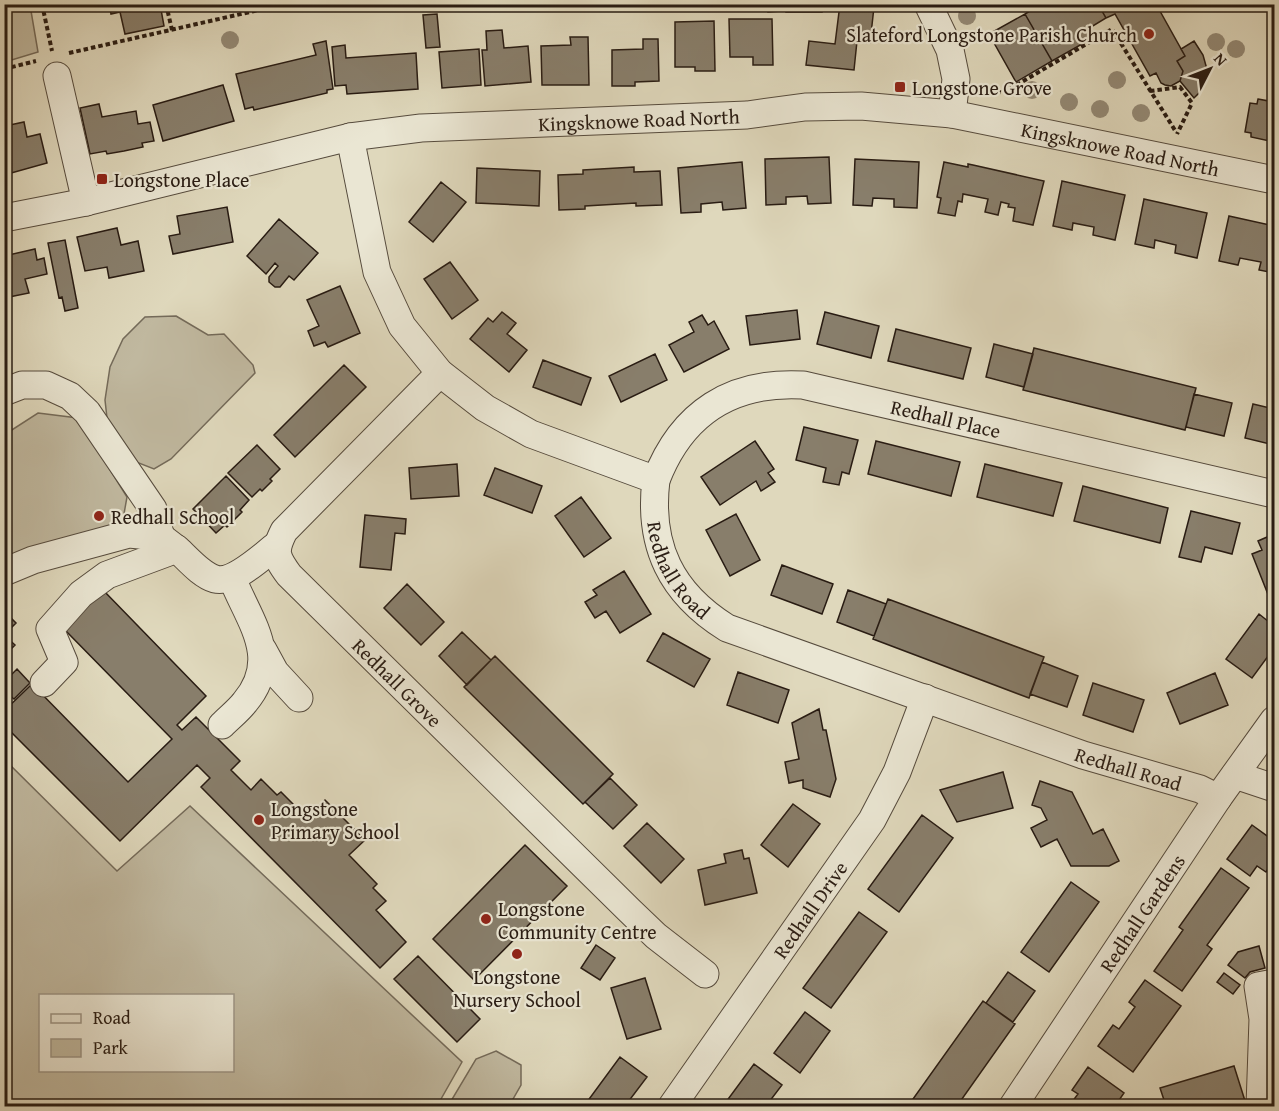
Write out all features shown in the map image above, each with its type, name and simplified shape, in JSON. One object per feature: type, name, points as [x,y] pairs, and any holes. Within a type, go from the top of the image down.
[{"type":"street","points":[[928,4],[950,50],[956,79],[952,114]]},
{"type":"street","points":[[55,66],[86,202]]},
{"type":"street","name":"Kingsknowe Road North","points":[[4,218],[86,202],[350,137],[421,128],[747,115],[805,107],[861,106],[952,114],[1174,147],[1275,180]]},
{"type":"street","points":[[350,137],[377,272],[402,326],[440,373],[485,408],[531,434],[656,480]]},
{"type":"street","points":[[4,392],[22,385],[46,385],[70,396],[87,412],[153,509],[169,543],[203,573],[216,579],[232,578],[277,546],[284,531],[440,373]]},
{"type":"street","name":"Redhall Place","points":[[656,480],[672,445],[698,416],[714,404],[734,394],[756,387],[780,384],[803,385],[1275,494]]},
{"type":"street","name":"Redhall Road","points":[[656,480],[654,518],[663,555],[682,590],[710,617],[727,628],[1083,755],[1200,789],[1218,798]]},
{"type":"street","points":[[4,572],[33,560],[129,534],[169,543]]},
{"type":"street","points":[[44,683],[64,662],[50,629],[81,594],[107,575],[169,543]]},
{"type":"street","name":"Redhall Grove","points":[[277,546],[280,563],[289,574],[630,911],[656,936],[705,974]]},
{"type":"street","points":[[232,578],[274,672],[299,698]]},
{"type":"street","points":[[222,724],[255,689],[262,669],[263,650]]},
{"type":"street","name":"Redhall Drive","points":[[672,1107],[737,995],[872,820],[897,772],[925,698]]},
{"type":"street","name":"Redhall Gardens","points":[[1013,1107],[1218,798],[1275,720]]},
{"type":"street","points":[[1235,775],[1275,788]]},
{"type":"street","points":[[1260,1107],[1263,1019],[1258,986],[1275,983]]},
{"type":"path","points":[[42,4],[55,66]]},
{"type":"path","points":[[166,4],[172,30]]},
{"type":"path","points":[[4,69],[55,66],[172,30],[263,9],[266,4]]},
{"type":"path","points":[[1003,93],[1112,29],[1150,91],[1174,147]]},
{"type":"path","points":[[1150,91],[1180,87],[1192,102],[1174,147]]},
{"type":"green space","points":[[5,4],[30,5],[38,52],[5,62]]},
{"type":"green space","points":[[176,316],[208,335],[224,334],[253,365],[255,373],[171,459],[154,469],[131,460],[108,427],[105,400],[110,367],[123,339],[145,317]]},
{"type":"green space","points":[[38,413],[78,418],[127,497],[122,525],[8,559],[4,554],[4,435]]},
{"type":"green space","points":[[5,760],[117,871],[190,806],[462,1062],[437,1106],[5,1106]]},
{"type":"green space","points":[[496,1051],[521,1065],[521,1085],[509,1106],[448,1106],[476,1059]]},
{"type":"building","points":[[109,4],[149,4],[150,6],[160,4],[164,26],[125,34],[120,12],[111,14]]},
{"type":"building","points":[[768,4],[781,4],[781,11],[768,12]]},
{"type":"building","points":[[786,4],[822,4],[822,12],[786,12]]},
{"type":"building","points":[[840,4],[874,7],[870,43],[857,41],[854,70],[806,65],[809,41],[835,44]]},
{"type":"building","points":[[1041,4],[1098,4],[1106,18],[1086,30],[1091,39],[1052,61],[1025,14]]},
{"type":"building","name":"Slateford Longstone Parish Church","points":[[1098,4],[1156,4],[1185,56],[1177,61],[1183,71],[1180,81],[1171,86],[1165,85],[1161,83],[1156,73],[1150,76],[1115,14],[1106,18]]},
{"type":"building","points":[[437,14],[440,47],[426,48],[423,15]]},
{"type":"building","points":[[1025,14],[1052,61],[1016,82],[989,34]]},
{"type":"building","points":[[729,19],[772,19],[773,65],[753,65],[753,57],[730,57]]},
{"type":"building","points":[[714,21],[715,71],[695,71],[695,67],[675,67],[675,22]]},
{"type":"building","points":[[502,30],[504,48],[528,46],[531,82],[485,86],[482,50],[487,50],[486,31]]},
{"type":"building","points":[[570,37],[588,37],[589,85],[542,85],[541,46],[571,45]]},
{"type":"building","points":[[643,39],[658,39],[659,81],[635,82],[635,86],[612,86],[612,50],[643,49]]},
{"type":"building","points":[[326,41],[333,89],[327,90],[327,93],[254,110],[253,107],[245,109],[236,74],[316,55],[313,44]]},
{"type":"building","points":[[1194,41],[1203,55],[1208,73],[1201,91],[1194,98],[1180,81],[1183,71],[1177,61],[1185,56],[1181,49]]},
{"type":"building","points":[[345,45],[346,58],[416,53],[418,89],[347,94],[346,85],[335,86],[332,47]]},
{"type":"building","points":[[479,49],[481,85],[442,88],[439,52]]},
{"type":"building","points":[[223,85],[234,121],[163,141],[153,105]]},
{"type":"building","points":[[1258,99],[1274,102],[1274,142],[1251,137],[1251,133],[1245,132],[1250,103],[1257,104]]},
{"type":"building","points":[[99,104],[102,117],[136,111],[138,124],[150,122],[154,141],[142,143],[143,147],[124,151],[90,154],[80,108]]},
{"type":"building","points":[[24,122],[27,137],[40,134],[47,163],[4,175],[4,139],[8,138],[5,126]]},
{"type":"building","points":[[829,157],[831,203],[808,204],[807,196],[786,197],[786,204],[766,205],[765,159]]},
{"type":"building","points":[[855,159],[919,162],[917,208],[894,207],[894,199],[873,198],[872,206],[853,205]]},
{"type":"building","points":[[742,162],[746,208],[723,210],[722,202],[701,204],[701,212],[681,213],[678,168]]},
{"type":"building","points":[[944,162],[968,167],[968,164],[1044,181],[1033,225],[1013,221],[1015,208],[1008,207],[1009,204],[1001,202],[998,215],[985,212],[988,199],[963,194],[962,202],[958,201],[955,216],[938,213],[941,198],[937,197]]},
{"type":"building","points":[[634,167],[634,172],[660,171],[662,205],[636,206],[636,203],[559,210],[558,175],[583,174],[583,170]]},
{"type":"building","points":[[477,168],[540,171],[539,206],[476,203]]},
{"type":"building","points":[[1062,181],[1125,195],[1115,240],[1093,235],[1094,227],[1073,223],[1072,230],[1053,226]]},
{"type":"building","points":[[441,182],[466,202],[433,242],[409,222]]},
{"type":"building","points":[[1144,199],[1207,213],[1197,258],[1175,253],[1176,245],[1155,240],[1154,248],[1135,244]]},
{"type":"building","points":[[227,207],[233,242],[173,254],[169,236],[180,234],[177,216]]},
{"type":"building","points":[[1229,216],[1274,226],[1274,273],[1259,270],[1261,262],[1240,258],[1238,265],[1219,261]]},
{"type":"building","points":[[279,219],[318,253],[294,280],[289,276],[280,287],[275,287],[269,282],[269,277],[278,266],[275,263],[266,274],[247,256]]},
{"type":"building","points":[[117,228],[121,245],[138,241],[144,271],[109,278],[107,267],[85,271],[77,237]]},
{"type":"building","points":[[65,240],[78,308],[65,311],[62,297],[59,298],[48,243]]},
{"type":"building","points":[[35,249],[37,260],[44,258],[47,274],[25,279],[29,293],[4,298],[4,256]]},
{"type":"building","points":[[450,262],[478,300],[452,319],[424,279]]},
{"type":"building","points":[[340,286],[360,333],[328,347],[325,342],[314,346],[308,331],[319,326],[307,300]]},
{"type":"building","points":[[797,310],[800,339],[750,345],[746,316]]},
{"type":"building","points":[[502,312],[516,323],[507,334],[527,350],[509,372],[470,339],[488,318],[493,322]]},
{"type":"building","points":[[825,312],[879,326],[871,358],[817,344]]},
{"type":"building","points":[[702,315],[708,325],[714,321],[729,349],[684,372],[669,345],[694,332],[689,322]]},
{"type":"building","points":[[896,329],[971,348],[963,379],[888,361]]},
{"type":"building","points":[[994,344],[1033,354],[1024,387],[986,377]]},
{"type":"building","points":[[1034,348],[1196,388],[1185,430],[1023,390]]},
{"type":"building","points":[[655,354],[667,380],[621,402],[609,376]]},
{"type":"building","points":[[543,360],[591,378],[581,405],[533,387]]},
{"type":"building","points":[[344,365],[366,387],[295,457],[274,435]]},
{"type":"building","points":[[1194,394],[1232,403],[1224,436],[1186,427]]},
{"type":"building","points":[[1253,404],[1274,409],[1274,445],[1245,438]]},
{"type":"building","points":[[804,427],[858,440],[849,474],[842,472],[839,485],[823,482],[826,468],[796,460]]},
{"type":"building","points":[[755,441],[774,469],[768,473],[775,482],[761,491],[756,481],[720,505],[701,477]]},
{"type":"building","points":[[876,441],[960,462],[951,496],[868,474]]},
{"type":"building","points":[[257,445],[280,469],[262,491],[260,489],[252,497],[228,473]]},
{"type":"building","points":[[457,464],[459,496],[411,499],[409,468]]},
{"type":"building","points":[[985,464],[1062,483],[1053,516],[977,497]]},
{"type":"building","points":[[495,468],[542,486],[532,513],[484,495]]},
{"type":"building","points":[[226,476],[249,500],[240,510],[242,512],[227,527],[225,525],[216,533],[193,509]]},
{"type":"building","points":[[1083,486],[1168,508],[1160,543],[1074,521]]},
{"type":"building","points":[[581,497],[611,538],[584,557],[555,516]]},
{"type":"building","points":[[1191,511],[1240,523],[1232,554],[1205,547],[1201,562],[1179,557]]},
{"type":"building","points":[[736,514],[760,560],[730,576],[706,530]]},
{"type":"building","points":[[365,515],[406,519],[405,534],[395,533],[391,570],[360,567]]},
{"type":"building","points":[[1274,534],[1274,601],[1271,602],[1252,554],[1262,550],[1258,541]]},
{"type":"building","points":[[782,565],[833,584],[822,614],[771,595]]},
{"type":"building","points":[[624,571],[651,614],[620,633],[606,611],[595,618],[585,602],[597,595],[593,590]]},
{"type":"building","points":[[407,584],[444,622],[421,645],[384,608]]},
{"type":"building","points":[[103,590],[206,696],[177,725],[182,730],[196,717],[240,761],[231,770],[251,790],[261,779],[277,795],[281,792],[307,818],[325,800],[365,840],[349,855],[377,884],[373,888],[386,901],[376,910],[406,942],[380,968],[201,787],[210,778],[197,765],[120,841],[4,725],[4,711],[32,684],[128,782],[172,739],[64,629]]},
{"type":"building","points":[[848,590],[886,604],[874,636],[837,622]]},
{"type":"building","points":[[888,599],[1044,657],[1029,698],[873,639]]},
{"type":"building","points":[[4,611],[16,623],[4,635]]},
{"type":"building","points":[[1259,614],[1274,626],[1274,648],[1252,678],[1226,659]]},
{"type":"building","points":[[462,632],[491,660],[467,685],[439,656]]},
{"type":"building","points":[[663,633],[710,659],[694,687],[647,661]]},
{"type":"building","points":[[4,635],[15,645],[4,656]]},
{"type":"building","points":[[495,656],[613,774],[583,804],[464,687]]},
{"type":"building","points":[[1042,662],[1078,676],[1067,707],[1030,694]]},
{"type":"building","points":[[17,669],[30,683],[14,699],[8,694],[4,695],[4,682]]},
{"type":"building","points":[[738,672],[789,690],[778,723],[727,705]]},
{"type":"building","points":[[1215,673],[1228,705],[1180,724],[1167,693]]},
{"type":"building","points":[[1093,683],[1144,700],[1133,732],[1083,715]]},
{"type":"building","points":[[819,709],[823,730],[826,730],[836,779],[830,797],[803,788],[803,780],[789,783],[785,762],[799,759],[792,723]]},
{"type":"building","points":[[1003,772],[1013,808],[957,822],[940,790]]},
{"type":"building","points":[[610,778],[637,805],[613,829],[585,802]]},
{"type":"building","points":[[1040,781],[1072,792],[1093,834],[1103,829],[1119,861],[1109,866],[1071,866],[1057,839],[1041,847],[1031,828],[1047,820],[1041,808],[1032,805]]},
{"type":"building","points":[[793,804],[820,824],[788,867],[761,845]]},
{"type":"building","points":[[922,815],[953,838],[899,912],[868,889]]},
{"type":"building","points":[[647,823],[684,859],[661,883],[624,846]]},
{"type":"building","points":[[1252,825],[1274,841],[1274,860],[1266,872],[1257,866],[1250,876],[1227,859]]},
{"type":"building","points":[[525,845],[567,886],[474,980],[433,939]]},
{"type":"building","points":[[742,850],[744,859],[749,858],[757,893],[705,905],[698,870],[726,863],[724,854]]},
{"type":"building","points":[[1221,868],[1249,888],[1207,945],[1212,949],[1182,991],[1154,971],[1183,930],[1179,927]]},
{"type":"building","points":[[1071,882],[1099,902],[1049,972],[1021,952]]},
{"type":"building","points":[[859,912],[887,932],[831,1008],[803,988]]},
{"type":"building","points":[[596,945],[615,958],[600,980],[581,968]]},
{"type":"building","points":[[1259,946],[1265,968],[1250,972],[1245,978],[1228,965],[1238,952]]},
{"type":"building","points":[[418,956],[480,1019],[457,1042],[394,979]]},
{"type":"building","points":[[1008,972],[1035,991],[1013,1022],[986,1003]]},
{"type":"building","points":[[1224,973],[1240,985],[1233,994],[1217,982]]},
{"type":"building","points":[[645,978],[661,1029],[627,1039],[611,988]]},
{"type":"building","points":[[1145,980],[1181,1006],[1133,1072],[1098,1046],[1113,1025],[1119,1029],[1135,1007],[1129,1002]]},
{"type":"building","points":[[983,1001],[1015,1024],[957,1106],[908,1106]]},
{"type":"building","points":[[805,1012],[830,1031],[800,1073],[774,1053]]},
{"type":"building","points":[[620,1057],[647,1077],[625,1106],[584,1106]]},
{"type":"building","points":[[754,1064],[782,1085],[766,1106],[723,1106]]},
{"type":"building","points":[[1234,1066],[1246,1104],[1166,1106],[1160,1088]]},
{"type":"building","points":[[1088,1067],[1124,1093],[1115,1106],[1069,1106],[1078,1094],[1072,1090]]},
{"type":"place","name":"Slateford Longstone Parish Church","points":[[1149,34]]},
{"type":"place","name":"Longstone Grove","points":[[900,87]]},
{"type":"place","name":"Longstone Place","points":[[102,179]]},
{"type":"place","name":"Redhall School","points":[[99,516]]},
{"type":"place","name":"Longstone Primary School","points":[[259,820]]},
{"type":"place","name":"Longstone Community Centre","points":[[486,919]]},
{"type":"place","name":"Longstone Nursery School","points":[[517,954]]}]
